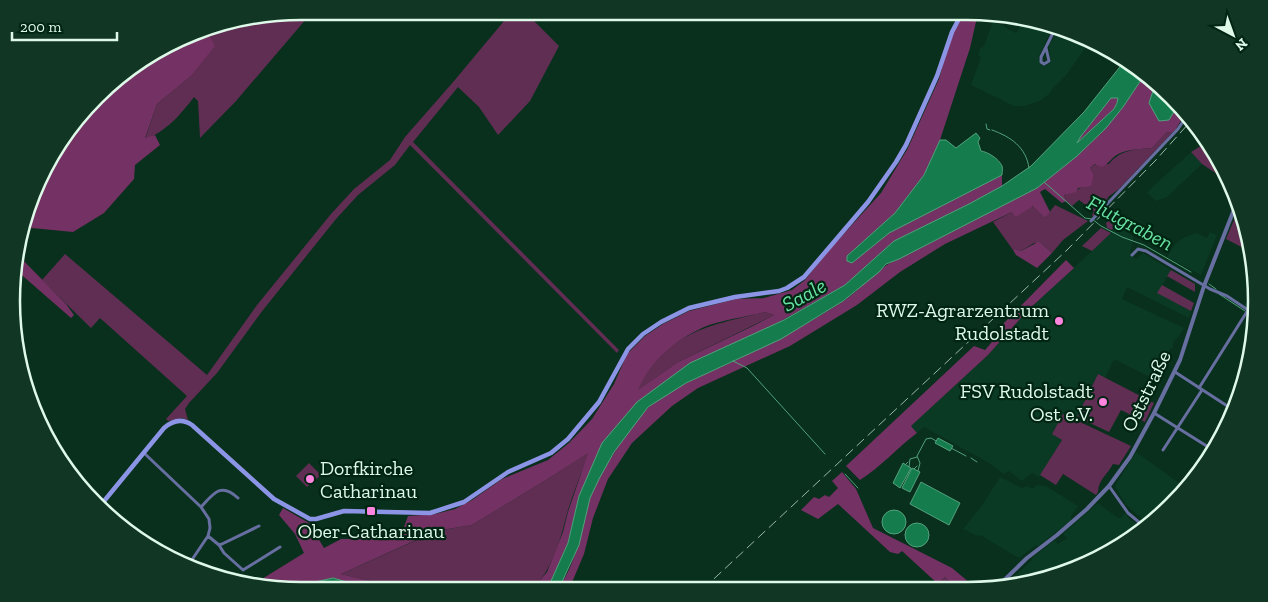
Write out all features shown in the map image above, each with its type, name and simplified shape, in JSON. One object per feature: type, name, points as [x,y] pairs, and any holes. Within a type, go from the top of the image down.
[{"type":"main road","points":[[104,502],[168,424],[179,420],[192,425],[274,499],[310,519],[316,519],[344,510],[430,514],[464,502],[508,472],[544,457],[558,448],[596,407],[628,349],[639,337],[661,322],[689,308],[735,297],[779,291],[787,288],[804,276],[868,202],[896,162],[906,145],[937,76],[952,32],[958,20]]},
{"type":"street","points":[[1046,48],[1053,34]]},
{"type":"street","points":[[1093,220],[1169,139],[1183,121]]},
{"type":"street","name":"Oststraße","points":[[1004,580],[1027,558],[1070,524],[1109,486],[1130,457],[1175,372],[1204,286],[1233,212]]},
{"type":"street","points":[[1132,255],[1138,249],[1146,251],[1204,286],[1227,296],[1248,310]]},
{"type":"street","points":[[1163,450],[1247,311]]},
{"type":"street","points":[[1175,372],[1228,406]]},
{"type":"street","points":[[1154,412],[1207,446]]},
{"type":"street","points":[[144,454],[201,507],[209,519],[210,528],[208,536],[192,560]]},
{"type":"street","points":[[1109,486],[1128,513],[1140,523]]},
{"type":"street","points":[[201,507],[219,491],[228,490],[238,498]]},
{"type":"street","points":[[219,545],[259,526]]},
{"type":"street","points":[[208,536],[243,570],[280,547]]},
{"type":"shaded area","points":[[305,20],[236,101],[200,138],[198,101],[194,97],[166,127],[145,139],[157,104],[190,77],[207,36],[264,22]]},
{"type":"shaded area","points":[[533,20],[559,46],[530,101],[498,135],[479,107],[458,87],[413,142],[619,350],[617,353],[410,145],[395,165],[358,195],[336,219],[263,310],[217,373],[189,403],[185,409],[188,420],[182,418],[168,421],[166,419],[187,396],[100,318],[91,328],[42,280],[65,254],[207,375],[257,305],[331,214],[354,189],[390,160],[405,137],[504,21]]},
{"type":"shaded area","points":[[958,20],[976,21],[970,48],[940,140],[924,175],[895,213],[847,256],[852,263],[889,233],[1002,175],[1002,186],[894,241],[845,285],[637,402],[579,496],[568,543],[550,582],[539,582],[547,572],[563,532],[588,453],[472,525],[436,531],[341,574],[375,582],[347,582],[333,578],[315,582],[261,580],[304,553],[295,534],[279,515],[283,508],[309,523],[324,548],[341,539],[349,539],[375,529],[386,531],[404,527],[408,516],[435,514],[455,509],[472,500],[502,479],[548,460],[569,443],[592,419],[614,384],[627,354],[645,336],[663,324],[689,311],[736,299],[764,298],[792,290],[805,280],[829,250],[881,193],[908,148],[939,79],[951,35]],"holes":[[[765,312],[774,315],[678,362],[638,390],[657,360],[693,332],[718,322]]]},
{"type":"shaded area","points":[[993,21],[1016,33],[1021,25],[1050,33],[1038,58],[1042,66],[1051,62],[1049,45],[1056,35],[1086,47],[1067,74],[1049,94],[1040,101],[1024,106],[1014,106],[971,85],[981,57],[978,56],[980,49],[984,46]]},
{"type":"shaded area","points":[[209,36],[215,46],[190,77],[157,104],[145,138],[155,135],[160,145],[135,165],[134,179],[104,213],[73,232],[30,228],[41,193],[58,160],[78,130],[102,102],[145,67],[193,41]]},
{"type":"shaded area","points":[[1121,66],[1141,80],[1106,128],[1077,156],[1037,188],[886,264],[843,301],[781,339],[686,383],[648,407],[614,452],[599,479],[590,498],[579,545],[562,582],[550,582],[568,543],[579,496],[602,443],[637,402],[690,363],[784,320],[845,285],[894,241],[1002,186],[1031,166],[1084,112]],"holes":[[[1111,98],[1118,98],[1114,109],[1077,143]]]},
{"type":"shaded area","points":[[1141,80],[1153,91],[1149,103],[1169,120],[1174,111],[1181,120],[1172,133],[1167,132],[1152,148],[1123,152],[1102,167],[1095,164],[1090,168],[1094,174],[1091,186],[1078,188],[1076,192],[1064,195],[1066,201],[1062,203],[1045,189],[1040,192],[1050,212],[1045,218],[1033,206],[1016,217],[1012,212],[945,244],[900,272],[857,305],[790,346],[698,388],[672,406],[632,443],[608,479],[593,518],[584,554],[573,580],[571,582],[562,582],[574,558],[590,498],[597,481],[625,437],[649,407],[702,375],[763,347],[816,318],[849,297],[891,263],[1037,188],[1077,156],[1106,128]]},
{"type":"shaded area","points":[[1153,91],[1174,111],[1169,120],[1159,121],[1149,103]]},
{"type":"shaded area","points":[[1111,98],[1118,98],[1114,109],[1077,143],[1081,136]]},
{"type":"shaded area","points":[[1167,132],[1172,133],[1119,189],[1108,197],[1106,203],[1093,217],[1094,211],[1079,200],[1072,206],[1066,201],[1064,195],[1082,187],[1092,178],[1094,174],[1090,168],[1096,164],[1109,164],[1113,159],[1128,151],[1152,148]]},
{"type":"shaded area","points":[[976,133],[980,138],[978,142],[981,151],[990,154],[1001,163],[1002,175],[889,233],[852,263],[847,261],[847,256],[895,213],[924,175],[940,140],[946,140],[956,148]]},
{"type":"shaded area","points":[[1201,146],[1218,174],[1202,164],[1191,152]]},
{"type":"shaded area","points":[[1191,152],[1202,164],[1167,197],[1156,201],[1147,192]]},
{"type":"shaded area","points":[[1055,205],[1088,221],[1063,240],[1052,253],[1041,243],[1034,243],[1021,251],[1013,250],[993,222],[1012,212],[1034,206],[1045,218]]},
{"type":"shaded area","points":[[1116,213],[1121,217],[1112,230],[1107,228],[1106,223]]},
{"type":"shaded area","points":[[1123,215],[1128,226],[1124,230],[1134,237],[1130,253],[1136,259],[1143,253],[1171,270],[1158,293],[1191,311],[1189,318],[1127,287],[1122,299],[1184,328],[1173,342],[1173,348],[1170,349],[1156,380],[1114,359],[1105,378],[1098,374],[1077,417],[1065,411],[1052,433],[1062,440],[1039,477],[1032,473],[1022,481],[1009,471],[1004,474],[989,463],[924,427],[917,433],[911,426],[988,355],[1028,311],[1111,233]]},
{"type":"shaded area","points":[[1235,218],[1243,248],[1226,239]]},
{"type":"shaded area","points":[[1101,228],[1111,233],[1092,251],[1082,246]]},
{"type":"shaded area","points":[[1210,232],[1217,235],[1201,275],[1167,257],[1181,239],[1196,233],[1207,238]]},
{"type":"shaded area","points":[[1038,242],[1052,253],[1037,268],[1016,255],[1013,250],[1021,251]]},
{"type":"shaded area","points":[[23,260],[66,304],[74,315],[71,318],[21,275]]},
{"type":"shaded area","points":[[1066,260],[1074,268],[1027,311],[988,355],[911,426],[917,433],[860,480],[846,466],[974,346],[985,350],[1004,323]]},
{"type":"shaded area","points":[[1171,270],[1195,284],[1195,292],[1167,276]]},
{"type":"shaded area","points":[[1162,285],[1194,303],[1191,311],[1157,293]]},
{"type":"shaded area","points":[[1248,297],[1248,308],[1244,306]]},
{"type":"shaded area","points":[[765,312],[774,315],[678,362],[637,391],[648,371],[675,344],[707,328]]},
{"type":"shaded area","points":[[1098,374],[1154,403],[1145,422],[1121,410],[1109,432],[1077,417]]},
{"type":"shaded area","points":[[1063,414],[1131,446],[1119,465],[1113,464],[1101,481],[1096,495],[1063,474],[1056,485],[1040,475],[1062,440],[1052,434]]},
{"type":"shaded area","points":[[938,438],[953,446],[950,451],[935,443]]},
{"type":"shaded area","points":[[589,452],[570,503],[555,553],[539,582],[375,582],[341,574],[437,531],[472,525]]},
{"type":"shaded area","points":[[1136,452],[1180,484],[1166,500],[1143,520],[1126,505],[1115,486]]},
{"type":"shaded area","points":[[309,463],[321,475],[307,487],[296,476]]},
{"type":"shaded area","points":[[903,463],[911,468],[900,488],[893,483]]},
{"type":"shaded area","points":[[912,468],[920,472],[910,492],[902,488]]},
{"type":"shaded area","points":[[842,472],[856,489],[873,528],[952,568],[969,582],[950,582],[945,577],[940,582],[936,582],[902,551],[898,554],[890,552],[838,504],[818,519],[801,510],[814,497],[819,499],[825,495],[829,497],[838,488],[832,481]]},
{"type":"shaded area","points":[[1000,477],[1022,488],[1027,486],[1032,489],[1037,485],[1046,486],[1078,506],[1071,516],[1071,521],[1019,558],[980,535],[978,536],[963,529],[981,507]]},
{"type":"shaded area","points":[[921,482],[960,503],[949,525],[910,504]]},
{"type":"shaded area","points":[[1098,503],[1118,518],[1121,518],[1125,513],[1129,519],[1138,524],[1123,535],[1075,561],[1012,579],[1032,558],[1055,540],[1058,544],[1067,538],[1063,534]]},
{"type":"shaded area","points":[[894,510],[899,511],[905,517],[905,527],[899,533],[894,534],[889,533],[883,527],[882,522],[883,517],[889,511]]},
{"type":"shaded area","points":[[917,523],[922,524],[928,530],[928,540],[922,546],[917,547],[912,546],[906,540],[905,535],[906,530],[912,524]]},
{"type":"shaded area","points":[[945,577],[950,582],[940,582]]},
{"type":"shaded area","points":[[333,578],[347,582],[315,582]]},
{"type":"waterway","points":[[986,124],[987,129],[990,130]]},
{"type":"waterway","points":[[992,130],[1005,136],[1021,149],[1025,154],[1029,168]]},
{"type":"waterway","name":"Flutgraben","points":[[1044,182],[1085,218],[1092,219],[1122,237],[1144,245],[1191,272]]},
{"type":"waterway","name":"Flutgraben","points":[[1209,284],[1216,289]]},
{"type":"waterway","name":"Flutgraben","points":[[1219,294],[1245,311]]},
{"type":"waterway","points":[[733,361],[747,368],[825,454]]},
{"type":"waterway","points":[[918,471],[920,463],[917,456],[926,439],[931,438],[936,441]]},
{"type":"waterway","points":[[951,448],[966,456]]},
{"type":"waterway","points":[[909,467],[910,459],[917,457]]},
{"type":"waterway","points":[[971,458],[977,462]]},
{"type":"waterway","points":[[905,465],[908,462]]},
{"type":"waterway","points":[[914,469],[917,466]]},
{"type":"waterway","points":[[845,474],[858,488]]},
{"type":"railway","points":[[711,582],[1067,250],[1155,161],[1186,126]]},
{"type":"place","name":"RWZ-Agrarzentrum Rudolstadt","points":[[1059,321]]},
{"type":"place","name":"FSV Rudolstadt Ost e.V.","points":[[1103,402]]},
{"type":"place","name":"Dorfkirche Catharinau","points":[[310,479]]},
{"type":"place","name":"Ober-Catharinau","points":[[371,511]]},
{"type":"water label","name":"Saale","points":[[804,295]]}]
